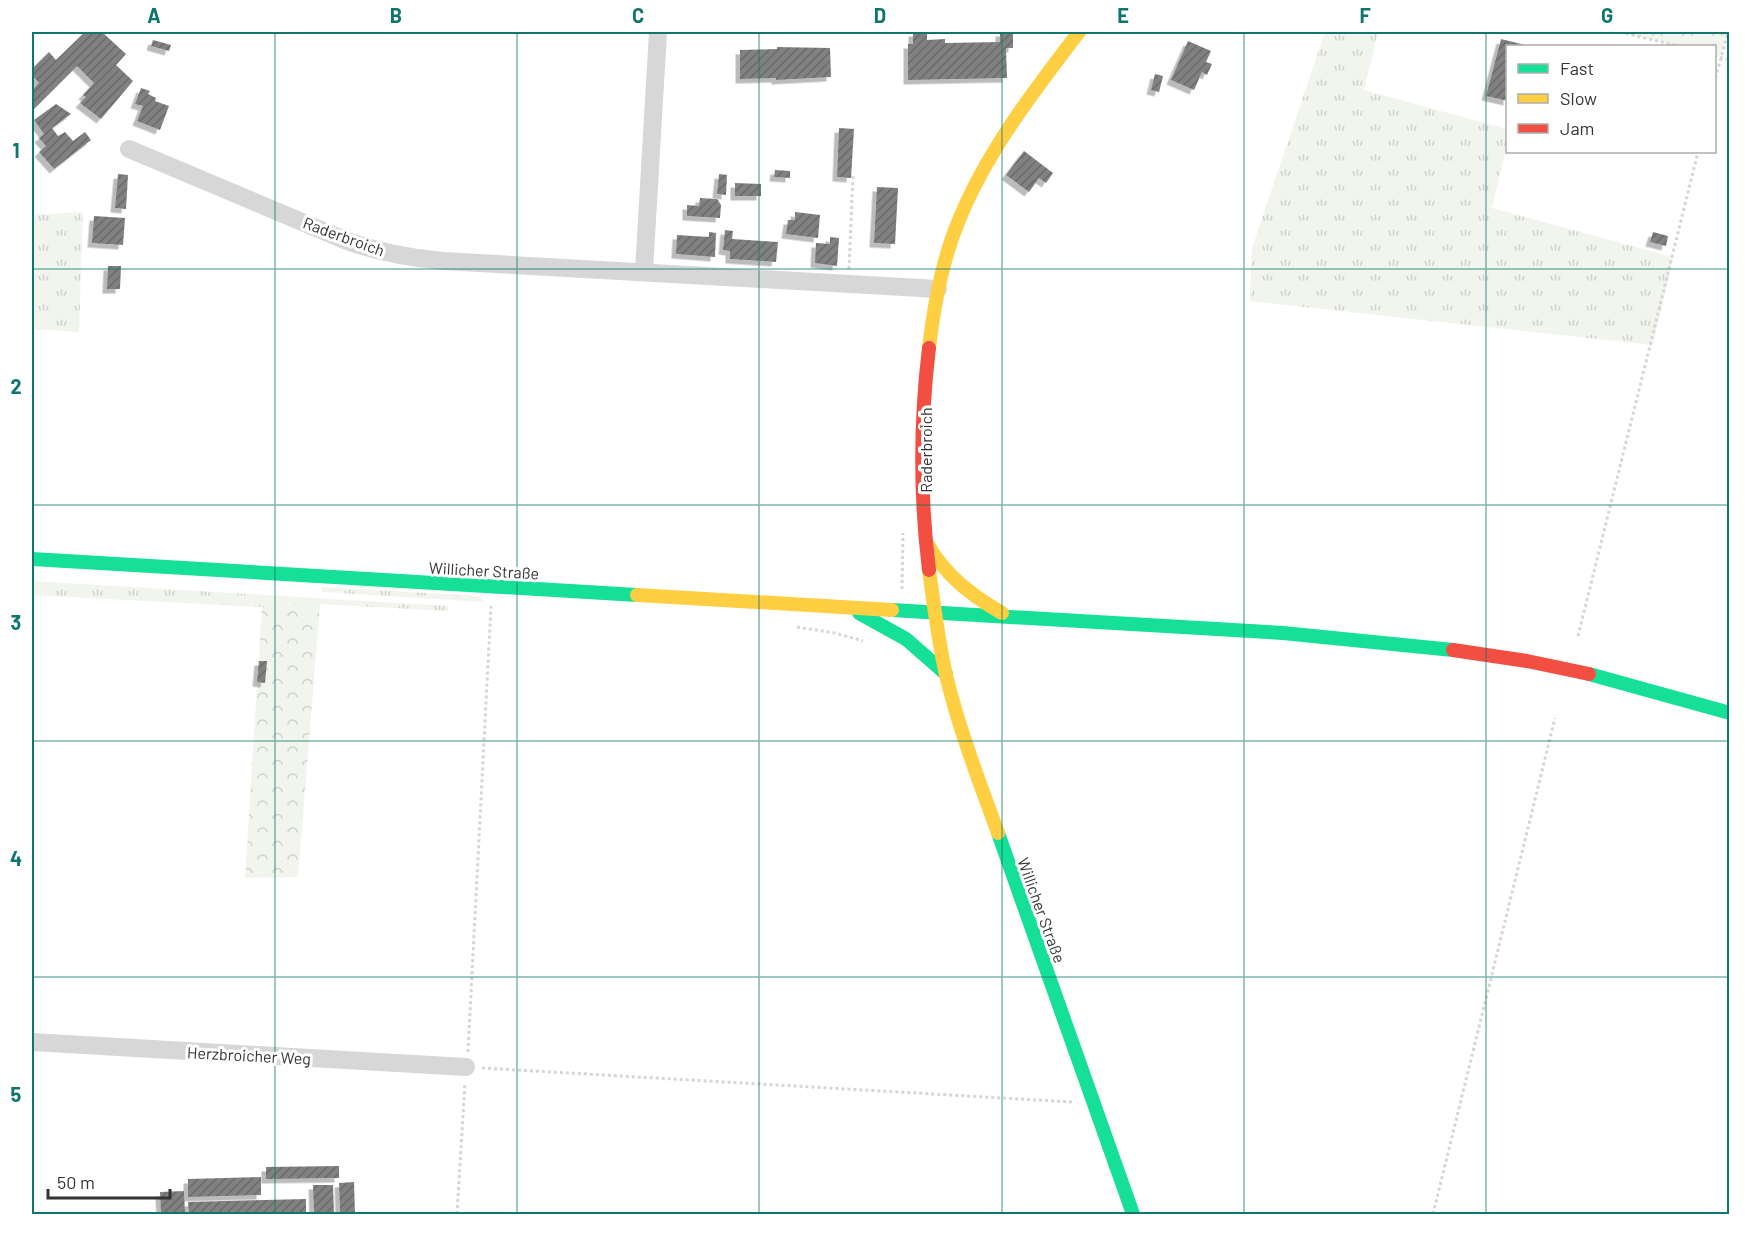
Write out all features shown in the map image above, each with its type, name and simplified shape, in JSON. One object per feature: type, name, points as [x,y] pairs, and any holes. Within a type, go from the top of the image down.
[{"type":"main road","name":"Raderbroich","points":[[934,612],[927,544],[923,456],[928,360],[938,289],[951,240],[976,185],[1030,99],[1079,32]]},
{"type":"main road","points":[[927,544],[941,567],[962,589],[1008,617]]},
{"type":"main road","name":"Willicher Straße","points":[[32,559],[1202,628],[1364,640],[1498,656],[1627,683],[1730,713]]},
{"type":"main road","points":[[847,607],[883,624],[905,638],[926,654],[946,675]]},
{"type":"main road","name":"Willicher Straße","points":[[934,612],[946,675],[975,769],[1133,1215]]},
{"type":"street","points":[[644,271],[658,32]]},
{"type":"street","name":"Raderbroich","points":[[129,148],[347,241],[384,252],[431,260],[938,289]]},
{"type":"street","name":"Herzbroicher Weg","points":[[32,1042],[466,1067]]},
{"type":"path","points":[[1620,32],[1674,45]]},
{"type":"path","points":[[1716,76],[1728,32]]},
{"type":"path","points":[[1716,56],[1730,60]]},
{"type":"path","points":[[1578,636],[1698,153]]},
{"type":"path","points":[[848,283],[853,175]]},
{"type":"path","points":[[457,1215],[492,587]]},
{"type":"path","points":[[788,626],[835,633],[868,642]]},
{"type":"path","points":[[1433,1215],[1555,717]]},
{"type":"path","points":[[466,1067],[1093,1104]]},
{"type":"green space","points":[[1325,32],[1378,32],[1364,90],[1506,129],[1506,149],[1492,208],[1673,257],[1653,345],[1250,301],[1252,248]]},
{"type":"green space","points":[[1620,32],[1726,32],[1721,57],[1716,56],[1716,45],[1674,45]]},
{"type":"green space","points":[[83,212],[79,332],[32,329],[32,215]]},
{"type":"green space","points":[[32,581],[448,606],[448,611],[320,604],[262,607],[32,595]]},
{"type":"green space","points":[[322,587],[479,596],[484,602],[322,592]]},
{"type":"green space","points":[[320,604],[298,877],[245,878],[262,607]]},
{"type":"building","points":[[85,32],[102,32],[126,54],[116,65],[133,81],[101,119],[80,103],[86,97],[83,95],[94,83],[77,66],[34,109],[32,90],[39,83],[32,75],[32,69],[49,52],[56,60]]},
{"type":"building","points":[[913,32],[927,32],[927,40],[945,39],[945,43],[1000,42],[1000,32],[1013,32],[1013,48],[1006,48],[1007,78],[908,80],[908,44],[913,44]]},
{"type":"building","points":[[1501,39],[1525,45],[1506,45],[1506,101],[1486,96]]},
{"type":"building","points":[[153,40],[171,45],[169,51],[151,46]]},
{"type":"building","points":[[1188,41],[1211,51],[1206,62],[1212,64],[1207,75],[1202,72],[1194,90],[1171,80]]},
{"type":"building","points":[[777,47],[830,48],[831,77],[740,79],[740,50],[777,49]]},
{"type":"building","points":[[1155,74],[1163,76],[1159,92],[1151,90]]},
{"type":"building","points":[[141,88],[150,91],[148,94],[156,98],[155,101],[169,106],[160,130],[137,121],[143,106],[135,104]]},
{"type":"building","points":[[56,104],[71,114],[52,128],[58,136],[65,132],[73,141],[85,132],[91,140],[54,169],[39,152],[46,146],[39,138],[44,134],[34,120]]},
{"type":"building","points":[[839,128],[854,129],[851,178],[837,177]]},
{"type":"building","points":[[1024,151],[1053,173],[1046,183],[1039,178],[1029,192],[1006,175]]},
{"type":"building","points":[[775,170],[790,171],[790,178],[774,177]]},
{"type":"building","points":[[118,174],[128,175],[126,209],[115,208]]},
{"type":"building","points":[[719,174],[727,175],[726,195],[717,194]]},
{"type":"building","points":[[735,183],[761,184],[761,196],[735,196]]},
{"type":"building","points":[[877,187],[898,188],[895,244],[874,243]]},
{"type":"building","points":[[700,198],[717,199],[721,205],[720,218],[687,216],[687,205],[699,206]]},
{"type":"building","points":[[795,212],[820,215],[818,238],[786,234],[788,220],[795,220]]},
{"type":"building","points":[[94,216],[125,218],[123,245],[92,243]]},
{"type":"building","points":[[725,230],[733,231],[732,239],[778,242],[776,262],[730,259],[730,251],[723,250]]},
{"type":"building","points":[[709,232],[716,233],[715,257],[676,254],[677,235],[709,237]]},
{"type":"building","points":[[1653,232],[1668,236],[1666,246],[1650,242]]},
{"type":"building","points":[[830,237],[839,238],[837,266],[815,263],[816,243],[830,244]]},
{"type":"building","points":[[108,266],[121,266],[120,289],[107,289]]},
{"type":"building","points":[[259,661],[267,661],[265,683],[257,682]]},
{"type":"building","points":[[339,1166],[339,1178],[266,1179],[266,1167]]},
{"type":"building","points":[[261,1177],[261,1195],[188,1197],[188,1179]]},
{"type":"building","points":[[354,1182],[355,1214],[340,1214],[339,1183]]},
{"type":"building","points":[[313,1185],[333,1185],[334,1214],[314,1214]]},
{"type":"building","points":[[184,1191],[185,1214],[161,1214],[160,1192]]},
{"type":"building","points":[[306,1199],[306,1214],[189,1214],[188,1202]]},
{"type":"traffic: fast","points":[[32,559],[637,595]]},
{"type":"traffic: fast","points":[[892,610],[1283,633],[1453,650]]},
{"type":"traffic: fast","points":[[859,613],[906,639],[946,674]]},
{"type":"traffic: fast","points":[[1589,674],[1730,713]]},
{"type":"traffic: fast","points":[[998,833],[1133,1214]]},
{"type":"traffic: slow","points":[[929,348],[943,267],[953,235],[970,195],[1013,122],[1079,32]]},
{"type":"traffic: slow","points":[[928,545],[960,584],[1002,613]]},
{"type":"traffic: slow","points":[[929,570],[941,649],[951,695],[998,833]]},
{"type":"traffic: slow","points":[[637,595],[892,610]]},
{"type":"traffic: jam","points":[[929,348],[922,459],[929,570]]},
{"type":"traffic: jam","points":[[1453,650],[1527,661],[1589,674]]}]
